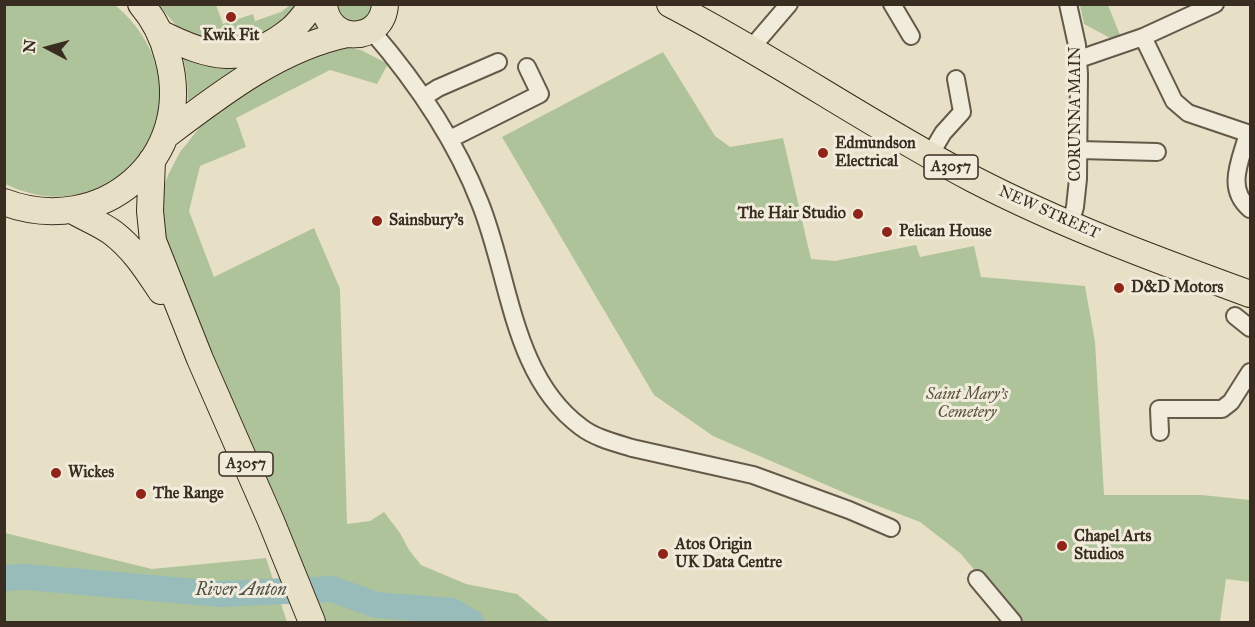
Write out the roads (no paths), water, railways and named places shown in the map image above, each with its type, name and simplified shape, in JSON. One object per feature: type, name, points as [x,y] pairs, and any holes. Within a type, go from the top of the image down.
[{"type":"main road","name":"A3057","points":[[4,202],[52,212],[96,204],[132,183],[152,160],[171,120],[174,94],[170,64],[160,33],[141,4]]},
{"type":"main road","points":[[160,33],[198,51],[220,56],[240,55],[264,46],[291,30],[313,4]]},
{"type":"main road","points":[[324,4],[327,18],[332,26],[359,32],[378,24],[386,6]]},
{"type":"main road","name":"NEW STREET","points":[[670,4],[930,156],[983,184],[1070,224],[1251,294]]},
{"type":"main road","name":"A3057","points":[[165,136],[235,84],[311,44],[359,32]]},
{"type":"main road","name":"A3057","points":[[152,160],[150,211],[153,242],[200,359],[310,616]]},
{"type":"main road","name":"A3057","points":[[72,210],[112,232],[129,247],[151,275],[200,359]]},
{"type":"street","points":[[753,51],[759,39],[789,4]]},
{"type":"street","points":[[892,4],[911,36]]},
{"type":"street","name":"CORUNNA MAIN","points":[[1068,4],[1079,59],[1079,150],[1075,207],[1070,224]]},
{"type":"street","points":[[1079,59],[1143,37],[1215,4]]},
{"type":"street","points":[[359,32],[424,97],[450,139],[494,240],[523,345],[537,377],[557,404],[581,427],[632,448],[753,475],[891,528]]},
{"type":"street","points":[[1143,37],[1179,107],[1188,113],[1249,134],[1235,180],[1239,197],[1251,209]]},
{"type":"street","points":[[424,97],[438,88],[498,62]]},
{"type":"street","points":[[450,139],[540,94],[527,67]]},
{"type":"street","points":[[930,156],[943,132],[962,112],[956,79]]},
{"type":"street","points":[[1079,150],[1157,152]]},
{"type":"street","points":[[1235,316],[1251,328]]},
{"type":"street","points":[[1160,432],[1157,402],[1222,409],[1231,402],[1251,372]]},
{"type":"street","points":[[977,579],[1013,622]]},
{"type":"waterway","name":"River Anton","points":[[4,578],[26,577],[220,594],[332,589],[376,605],[452,611],[471,622]]},
{"type":"place","name":"Kwik Fit","points":[[231,17]]},
{"type":"place","name":"Edmundson Electrical","points":[[823,153]]},
{"type":"place","name":"The Hair Studio","points":[[858,214]]},
{"type":"place","name":"Sainsbury's","points":[[377,221]]},
{"type":"place","name":"Pelican House","points":[[887,232]]},
{"type":"place","name":"D&D Motors","points":[[1119,288]]},
{"type":"place","name":"Wickes","points":[[56,473]]},
{"type":"place","name":"The Range","points":[[141,494]]},
{"type":"place","name":"Chapel Arts Studios","points":[[1062,546]]},
{"type":"place","name":"Atos Origin UK Data Centre","points":[[663,554]]},
{"type":"park label","name":"Saint Mary's Cemetery","points":[[967,404]]}]
